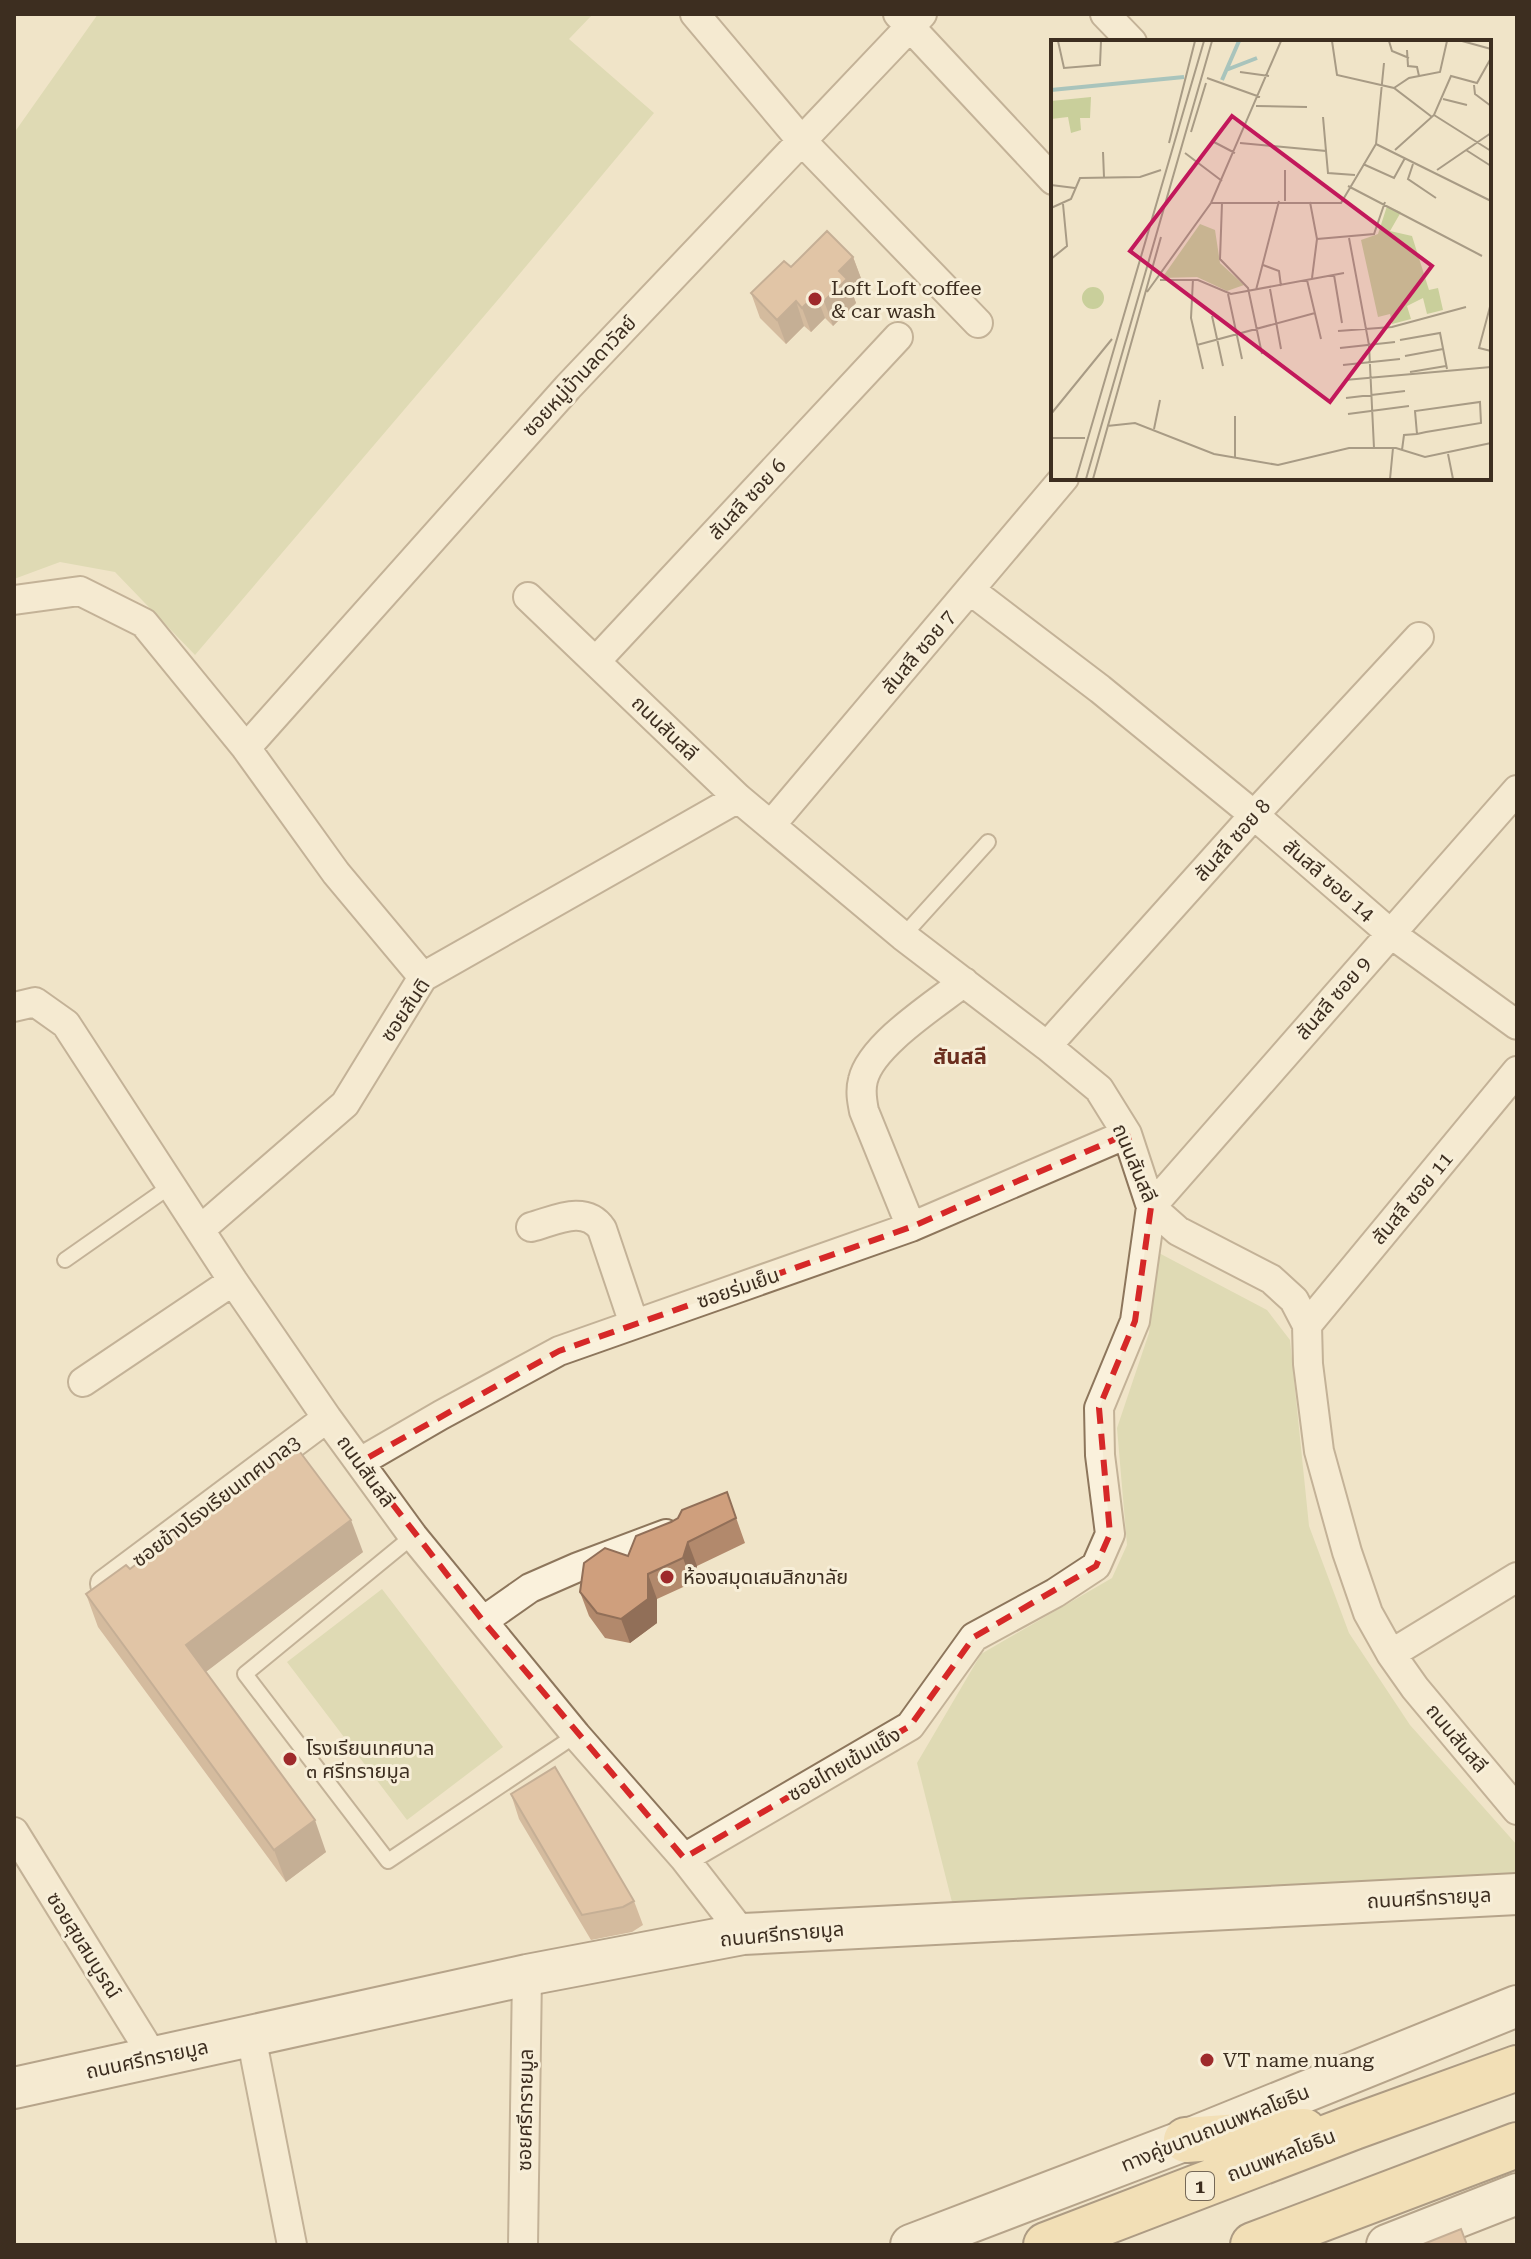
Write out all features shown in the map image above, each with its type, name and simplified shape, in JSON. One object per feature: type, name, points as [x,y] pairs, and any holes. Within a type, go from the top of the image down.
[{"type":"main road","name":"ถนนพหลโยธิน","points":[[1046,2245],[1517,2068]]},
{"type":"main road","points":[[1186,2140],[1354,2127]]},
{"type":"main road","points":[[1253,2245],[1517,2145]]},
{"type":"street","points":[[695,14],[801,140],[978,323]]},
{"type":"street","points":[[1105,14],[1130,40]]},
{"type":"street","points":[[910,18],[1051,178]]},
{"type":"street","name":"ซอยหมู่บ้านลดาวัลย์","points":[[246,748],[568,387],[801,140],[910,18]]},
{"type":"street","name":"สันสลี ซอย 6","points":[[596,661],[898,337]]},
{"type":"street","name":"สันสลี ซอย 7","points":[[771,825],[1062,480]]},
{"type":"street","name":"สันสลี ซอย 14","points":[[970,590],[1254,815],[1390,933],[1517,1025]]},
{"type":"street","points":[[14,600],[80,591],[144,623],[246,748],[336,873],[423,977]]},
{"type":"street","name":"ถนนสันสลี","points":[[528,597],[738,798],[903,936],[1099,1089],[1127,1134],[1151,1207],[1178,1231],[1271,1279],[1294,1300],[1307,1325],[1308,1364],[1319,1451],[1347,1552],[1368,1613],[1415,1688],[1517,1810]]},
{"type":"street","name":"สันสลี ซอย 8","points":[[1047,1046],[1419,637]]},
{"type":"street","name":"สันสลี ซอย 9","points":[[1151,1207],[1517,790]]},
{"type":"street","name":"ซอยสันติ","points":[[201,1229],[345,1104],[423,977],[738,798]]},
{"type":"street","points":[[911,1227],[864,1111],[861,1094],[863,1080],[875,1054],[885,1044],[964,982]]},
{"type":"street","name":"ถนนสันสลี","points":[[14,1007],[35,1002],[66,1024],[233,1281],[413,1536],[576,1735],[684,1858],[743,1934]]},
{"type":"street","name":"สันสลี ซอย 11","points":[[1307,1325],[1517,1071]]},
{"type":"street","name":"ซอยร่มเย็น","points":[[360,1462],[559,1351],[911,1227],[1127,1134]]},
{"type":"street","name":"ซอยไทยเข้มแข็ง","points":[[684,1858],[910,1726],[974,1637],[1055,1593],[1096,1566],[1110,1534],[1100,1455],[1099,1408],[1135,1321],[1151,1207]]},
{"type":"street","points":[[531,1227],[573,1215],[597,1222],[634,1324]]},
{"type":"street","points":[[83,1382],[233,1281]]},
{"type":"street","name":"ซอยข้างโรงเรียนเทศบาล3","points":[[105,1584],[327,1418]]},
{"type":"street","points":[[483,1621],[530,1588],[674,1531]]},
{"type":"street","points":[[1391,1654],[1517,1577]]},
{"type":"street","name":"ซอยสุขสมบูรณ์","points":[[14,1832],[154,2058]]},
{"type":"street","name":"ถนนศรีทรายมูล","points":[[14,2088],[527,1975],[743,1934],[1517,1894]]},
{"type":"street","name":"ซอยศรีทรายมูล","points":[[523,2245],[527,1975]]},
{"type":"street","name":"ทางคู่ขนานถนนพหลโยธิน","points":[[911,2245],[1186,2140],[1517,2006]]},
{"type":"street","points":[[251,2036],[292,2245]]},
{"type":"street","points":[[1387,2245],[1517,2194]]},
{"type":"lane","points":[[903,936],[988,842]]},
{"type":"lane","points":[[65,1260],[172,1185]]},
{"type":"lane","points":[[413,1536],[245,1674],[388,1861],[576,1735]]},
{"type":"highlighted area","points":[[1127,1134],[1151,1207],[1135,1321],[1099,1408],[1110,1534],[1096,1566],[974,1637],[910,1726],[684,1858],[483,1621],[360,1462],[559,1351],[911,1227]]},
{"type":"green space","points":[[98,14],[593,14],[569,39],[654,113],[195,655],[115,572],[60,562],[14,579],[14,133]]},
{"type":"green space","points":[[1157,1252],[1267,1310],[1290,1340],[1309,1526],[1349,1633],[1410,1725],[1517,1845],[1517,1881],[953,1906],[917,1763],[981,1654],[1112,1578],[1127,1545],[1117,1428],[1149,1333]]},
{"type":"green space","points":[[382,1589],[503,1747],[407,1820],[287,1662]]},
{"type":"building","points":[[827,231],[853,257],[839,271],[847,279],[824,301],[816,294],[802,308],[796,301],[777,320],[751,293],[784,261],[791,267]]},
{"type":"building","points":[[294,1444],[351,1520],[186,1645],[315,1820],[274,1850],[86,1594],[126,1565],[130,1569]]},
{"type":"building","points":[[727,1492],[736,1518],[688,1542],[683,1558],[648,1574],[648,1599],[621,1619],[597,1613],[580,1592],[584,1563],[605,1548],[628,1556],[636,1536],[671,1522],[678,1518],[682,1510]]},
{"type":"building","points":[[555,1767],[634,1901],[623,1907],[582,1915],[511,1794]]},
{"type":"building","points":[[1461,2229],[1467,2245],[1421,2245]]},
{"type":"place","name":"Loft Loft coffee & car wash","points":[[815,299]]},
{"type":"place","name":"ห้องสมุดเสมสิกขาลัย","points":[[667,1577]]},
{"type":"place","name":"โรงเรียนเทศบาล ๓ ศรีทรายมูล","points":[[290,1759]]},
{"type":"place","name":"VT name nuang","points":[[1207,2060]]},
{"type":"district","name":"สันสลี","points":[[960,1056]]}]
